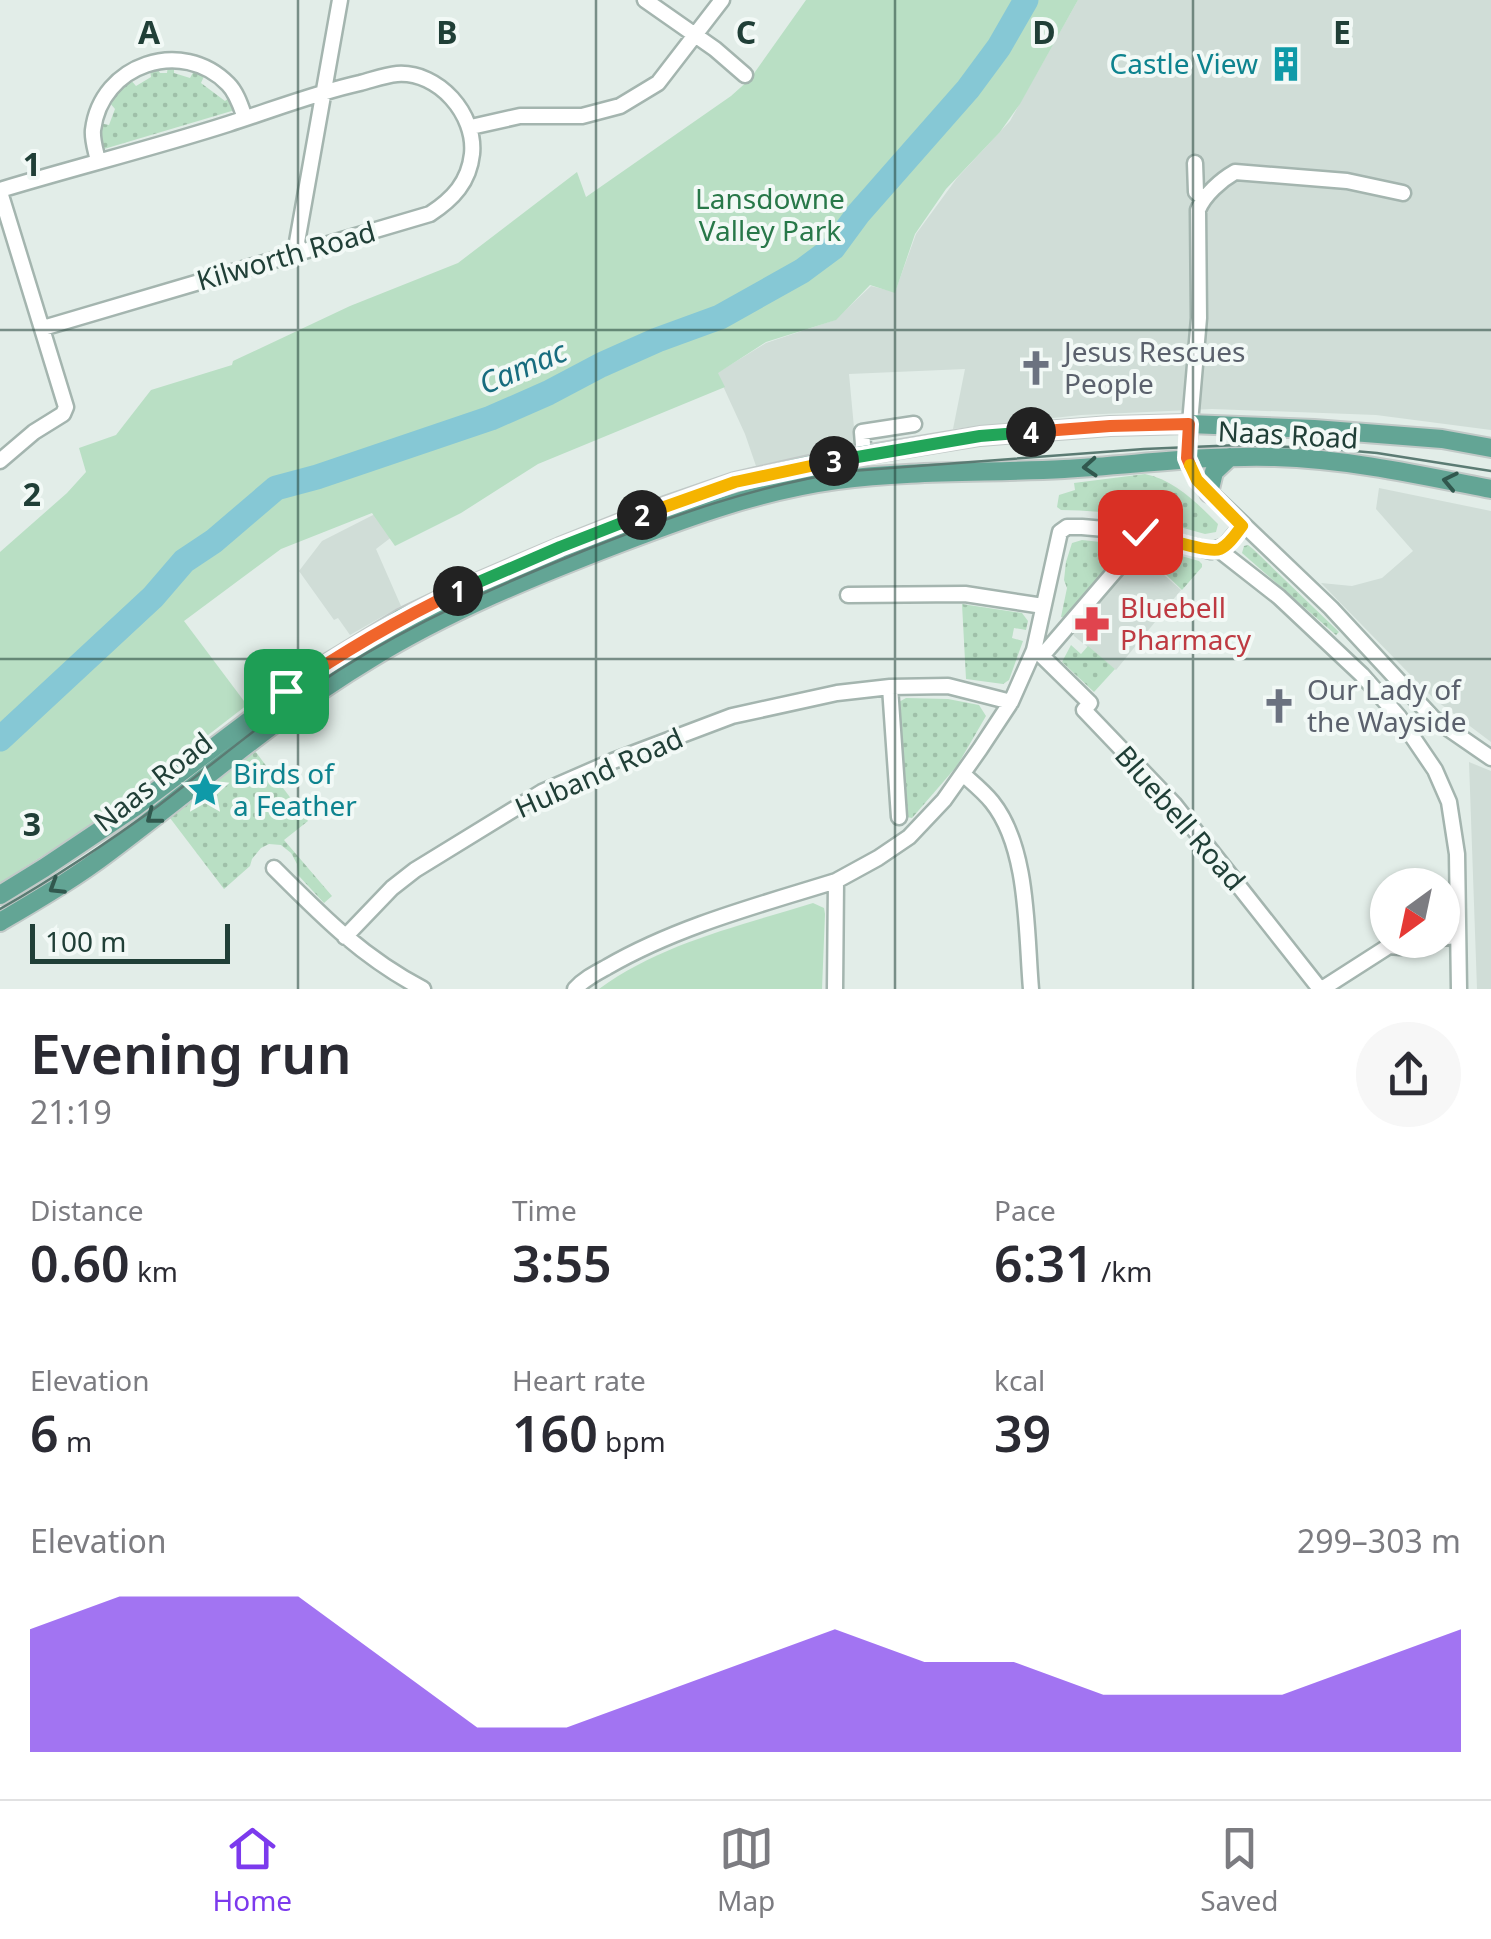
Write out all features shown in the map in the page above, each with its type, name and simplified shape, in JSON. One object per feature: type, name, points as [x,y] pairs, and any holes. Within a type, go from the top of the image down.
[{"type":"main road","name":"Naas Road","points":[[0,894],[134,807],[316,670],[402,618],[514,566],[735,482],[814,464],[980,436],[1110,426],[1189,424],[1366,433],[1442,439],[1491,448]]},
{"type":"main road","name":"Naas Road","points":[[0,922],[104,856],[264,730],[342,676],[436,622],[596,552],[743,500],[842,479],[1230,457],[1320,460],[1410,472],[1491,490]]},
{"type":"main road","points":[[1210,493],[1214,472],[1230,457]]},
{"type":"street","points":[[300,251],[298,242],[340,0]]},
{"type":"street","points":[[645,0],[745,75]]},
{"type":"street","points":[[0,461],[63,414],[66,407],[0,191],[397,74],[441,89],[458,106],[471,128],[520,116],[582,116],[620,106],[658,83],[722,0]]},
{"type":"street","points":[[98,160],[93,130],[104,99],[126,73],[152,62],[183,61],[214,73],[230,86],[245,118]]},
{"type":"street","name":"Kilworth Road","points":[[43,328],[430,214],[462,186],[472,156],[471,128]]},
{"type":"street","points":[[1195,163],[1196,192],[1204,199]]},
{"type":"street","points":[[1402,193],[1347,181],[1235,172],[1204,199],[1198,210],[1199,318],[1187,458],[1197,480],[1330,608],[1433,718],[1491,758]]},
{"type":"street","points":[[864,457],[862,432],[914,424]]},
{"type":"street","points":[[1038,653],[1043,606],[1060,532],[1067,527],[1140,532],[1211,551],[1226,546],[1242,526]]},
{"type":"street","points":[[576,989],[581,982],[622,958],[677,933],[836,881],[909,836],[964,775],[1038,653],[1130,554],[1140,532]]},
{"type":"street","points":[[1219,550],[1280,597],[1338,650],[1399,717],[1425,754],[1449,802],[1456,868]]},
{"type":"street","points":[[848,595],[965,594],[1043,606]]},
{"type":"street","points":[[1338,650],[1355,635]]},
{"type":"street","name":"Bluebell Road","points":[[1038,653],[1090,703],[1084,710],[1174,804],[1321,989],[1370,958]]},
{"type":"street","name":"Huband Road","points":[[345,937],[415,870],[542,792],[732,716],[838,693],[890,687],[948,686],[1011,702]]},
{"type":"street","points":[[890,687],[899,817]]},
{"type":"street","points":[[964,775],[992,801],[1008,828],[1019,860],[1031,989]]},
{"type":"street","points":[[274,868],[345,937],[378,963],[423,989]]},
{"type":"street","points":[[835,989],[836,881]]},
{"type":"street","points":[[1454,958],[1459,989]]},
{"type":"shaded area","points":[[1078,0],[1491,0],[1491,430],[1376,415],[1212,409],[1081,415],[953,429],[965,369],[849,374],[856,449],[756,466],[717,373],[766,343],[835,320],[871,286],[895,292],[916,234],[957,178],[1010,121]]},
{"type":"shaded area","points":[[1379,488],[1491,511],[1491,742],[1434,699],[1321,583],[1352,586],[1382,578],[1413,551],[1376,509]]},
{"type":"shaded area","points":[[375,514],[393,536],[376,549],[401,606],[350,635],[338,618],[334,620],[299,571],[322,541]]},
{"type":"shaded area","points":[[1136,550],[1181,590],[1116,670],[1074,636],[1069,623]]},
{"type":"shaded area","points":[[1469,762],[1491,771],[1491,989],[1477,989]]},
{"type":"green space","name":"Lansdowne Valley Park","points":[[806,0],[1078,0],[1020,104],[1000,132],[946,189],[915,234],[895,293],[870,285],[836,320],[766,342],[718,373],[725,387],[538,464],[461,513],[395,546],[372,513],[281,549],[184,621],[247,705],[94,823],[0,883],[0,552],[86,472],[79,448],[116,435],[151,390],[232,365],[233,361],[350,306],[458,263],[577,172],[586,197],[750,79]]},
{"type":"green space","points":[[168,65],[174,66],[174,73],[190,78],[195,69],[205,74],[201,83],[225,101],[232,95],[235,110],[104,149],[98,145],[99,123],[109,125],[115,109],[109,102],[116,90],[130,79],[136,86],[151,77],[150,70],[156,66],[160,73],[167,73]]},
{"type":"green space","points":[[1145,474],[1185,493],[1218,524],[1216,532],[1205,534],[1134,517],[1057,507],[1059,495],[1075,490],[1074,483]]},
{"type":"green space","points":[[1082,540],[1119,544],[1121,552],[1065,618],[1061,617],[1067,588],[1066,562],[1072,543]]},
{"type":"green space","points":[[1248,545],[1339,632],[1336,635],[1242,553]]},
{"type":"green space","points":[[1160,550],[1202,564],[1182,590],[1151,560]]},
{"type":"green space","points":[[962,604],[1022,613],[1028,621],[1026,630],[1014,628],[1012,638],[1023,641],[1009,680],[1003,684],[966,679]]},
{"type":"green space","points":[[1071,645],[1081,654],[1088,646],[1115,669],[1094,692],[1062,662]]},
{"type":"green space","points":[[906,698],[948,699],[979,705],[986,716],[957,766],[912,818],[906,817],[897,703]]},
{"type":"green space","points":[[255,751],[308,821],[284,840],[332,896],[324,903],[298,875],[291,853],[281,845],[261,848],[250,866],[224,889],[170,818]]},
{"type":"green space","points":[[813,903],[824,908],[825,914],[822,989],[599,989],[675,948]]},
{"type":"waterway","name":"Camac","points":[[0,739],[153,597],[184,561],[276,488],[491,418],[657,340],[720,317],[802,271],[833,248],[968,89],[999,47],[1026,0]]},
{"type":"tram line","points":[[0,909],[158,806],[339,670],[398,636],[583,551],[748,493],[851,471],[1239,445],[1377,453],[1491,471]]},
{"type":"place","name":"Castle View","points":[[1286,64]]},
{"type":"place","name":"Jesus Rescues People","points":[[1036,368]]},
{"type":"place","name":"Bluebell Pharmacy","points":[[1092,624]]},
{"type":"place","name":"Our Lady of the Wayside","points":[[1279,706]]},
{"type":"place","name":"Birds of a Feather","points":[[205,790]]},
{"type":"route","points":[[286,691],[402,618],[514,566],[735,482],[827,462],[980,436],[1189,424],[1187,458],[1197,480],[1242,526],[1226,546],[1211,551],[1140,532]]}]
